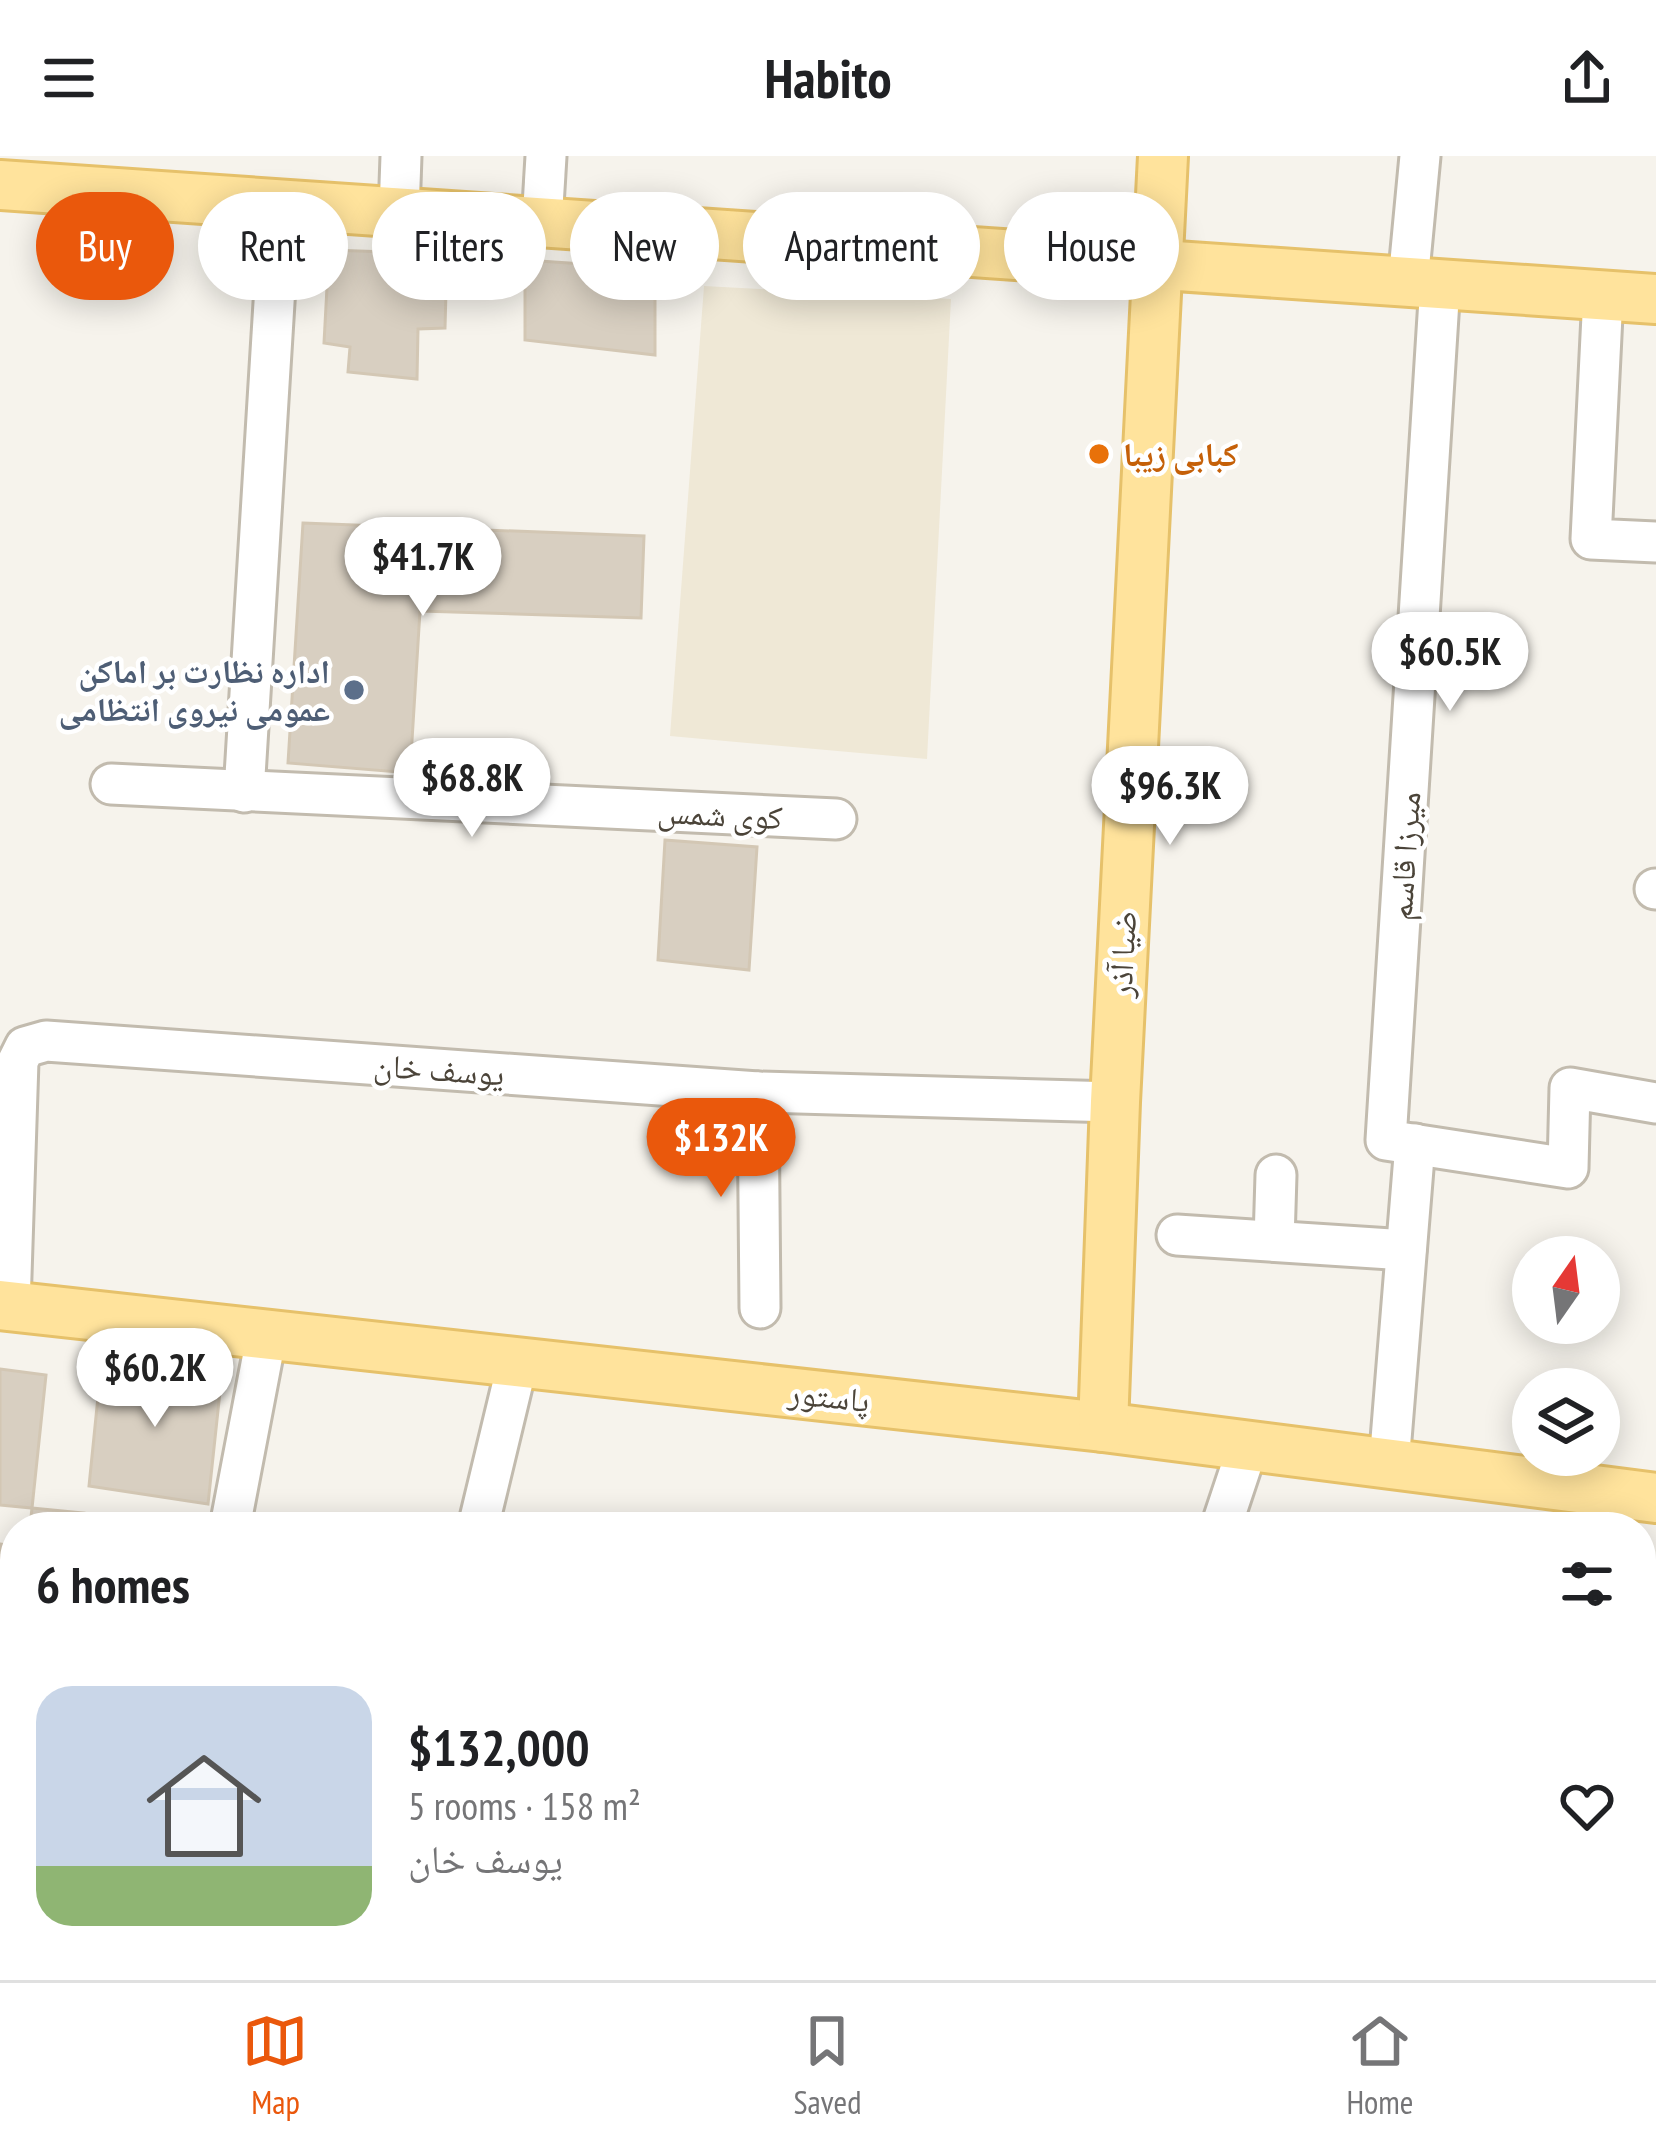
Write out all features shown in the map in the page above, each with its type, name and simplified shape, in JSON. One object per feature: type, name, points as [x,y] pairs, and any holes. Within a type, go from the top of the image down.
[{"type":"main road","name":"ضیا آذر","points":[[1160,192],[1163,156]]},
{"type":"main road","points":[[0,185],[69,173],[198,193]]},
{"type":"main road","points":[[546,224],[1004,256]]},
{"type":"main road","points":[[1179,268],[1656,299]]},
{"type":"main road","name":"ضیا آذر","points":[[1103,1426],[1153,300]]},
{"type":"main road","name":"پاستور","points":[[5,1306],[1103,1426],[1656,1498]]},
{"type":"street","points":[[399,192],[401,156]]},
{"type":"street","points":[[544,192],[547,156]]},
{"type":"street","name":"میرزا قاسم","points":[[1389,1464],[1406,1250],[1401,1142],[1424,283],[1420,156]]},
{"type":"street","points":[[1603,296],[1591,539],[1656,542]]},
{"type":"street","points":[[244,792],[274,300]]},
{"type":"street","name":"کوی شمس","points":[[111,784],[836,819]]},
{"type":"street","name":"یوسف خان","points":[[5,1306],[18,1060],[26,1047],[46,1041],[758,1092],[1115,1102]]},
{"type":"street","points":[[1401,1142],[1568,1168],[1570,1088],[1656,1103]]},
{"type":"street","points":[[758,1092],[760,1308]]},
{"type":"street","points":[[1274,1241],[1276,1175]]},
{"type":"street","points":[[1177,1235],[1406,1250]]},
{"type":"street","points":[[233,1512],[267,1333]]},
{"type":"street","points":[[482,1512],[518,1361]]},
{"type":"street","points":[[1226,1512],[1248,1446]]},
{"type":"shaded area","points":[[719,287],[743,288],[743,300],[951,300],[927,759],[670,736],[703,300],[719,300]]},
{"type":"building","points":[[348,251],[372,251],[372,300],[446,300],[445,328],[418,329],[417,379],[348,372],[350,347],[324,343],[326,300],[348,300]]},
{"type":"building","points":[[546,261],[570,263],[570,300],[655,300],[655,355],[525,340],[525,300],[546,300]]},
{"type":"building","name":"اداره نظارت بر اماکن عمومی نیروی انتظامی","points":[[303,523],[644,536],[641,618],[420,611],[410,773],[288,763]]},
{"type":"building","points":[[665,840],[757,847],[749,970],[658,960]]},
{"type":"building","points":[[102,1357],[222,1373],[208,1504],[89,1486]]},
{"type":"building","points":[[0,1369],[46,1375],[32,1508],[0,1505]]},
{"type":"place","name":"کبابی زیبا","points":[[1099,454]]},
{"type":"place","name":"اداره نظارت بر اماکن عمومی نیروی انتظامی","points":[[354,690]]}]
